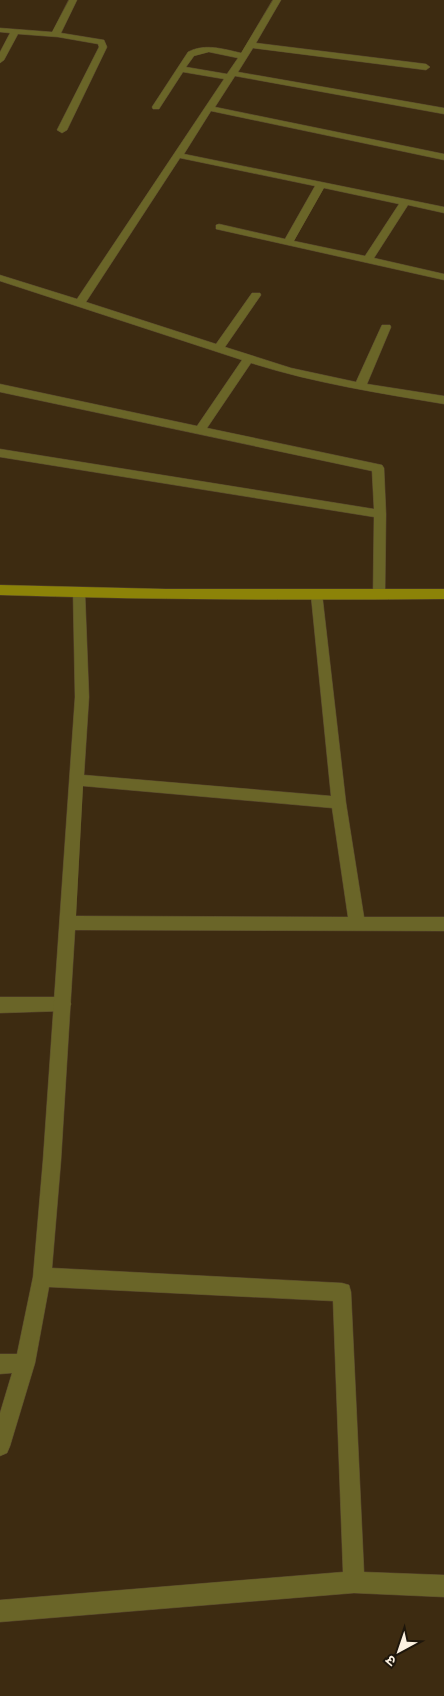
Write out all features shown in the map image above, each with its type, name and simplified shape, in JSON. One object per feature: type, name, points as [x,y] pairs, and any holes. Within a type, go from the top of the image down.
[{"type":"street","points":[[58,35],[56,32],[73,0]]},
{"type":"street","points":[[79,304],[251,44],[277,0]]},
{"type":"street","points":[[0,30],[58,35],[101,42],[103,47],[62,130]]},
{"type":"street","points":[[0,60],[15,31]]},
{"type":"street","points":[[251,44],[426,67]]},
{"type":"street","points":[[156,107],[181,68],[195,51],[208,50],[243,56]]},
{"type":"street","points":[[181,68],[444,111]]},
{"type":"street","points":[[208,108],[444,157]]},
{"type":"street","points":[[177,155],[444,210]]},
{"type":"street","points":[[288,242],[321,185]]},
{"type":"street","points":[[368,260],[405,202]]},
{"type":"street","points":[[219,227],[444,277]]},
{"type":"street","points":[[0,278],[289,370],[360,386],[444,400]]},
{"type":"street","points":[[219,348],[256,296]]},
{"type":"street","points":[[360,386],[386,327]]},
{"type":"street","points":[[199,431],[249,358]]},
{"type":"street","points":[[0,388],[378,468],[380,514],[379,594]]},
{"type":"street","points":[[0,453],[380,514]]},
{"type":"street","points":[[0,590],[79,593],[317,596],[444,594]]},
{"type":"street","points":[[0,1446],[25,1363],[42,1277],[63,1004],[82,697],[79,593]]},
{"type":"street","points":[[317,596],[339,803],[357,924]]},
{"type":"street","points":[[77,780],[339,803]]},
{"type":"street","points":[[68,923],[444,924]]},
{"type":"street","points":[[0,1004],[63,1004]]},
{"type":"street","points":[[42,1277],[342,1292],[354,1582]]},
{"type":"street","points":[[0,1364],[25,1363]]},
{"type":"street","points":[[0,1611],[354,1582],[444,1586]]}]
